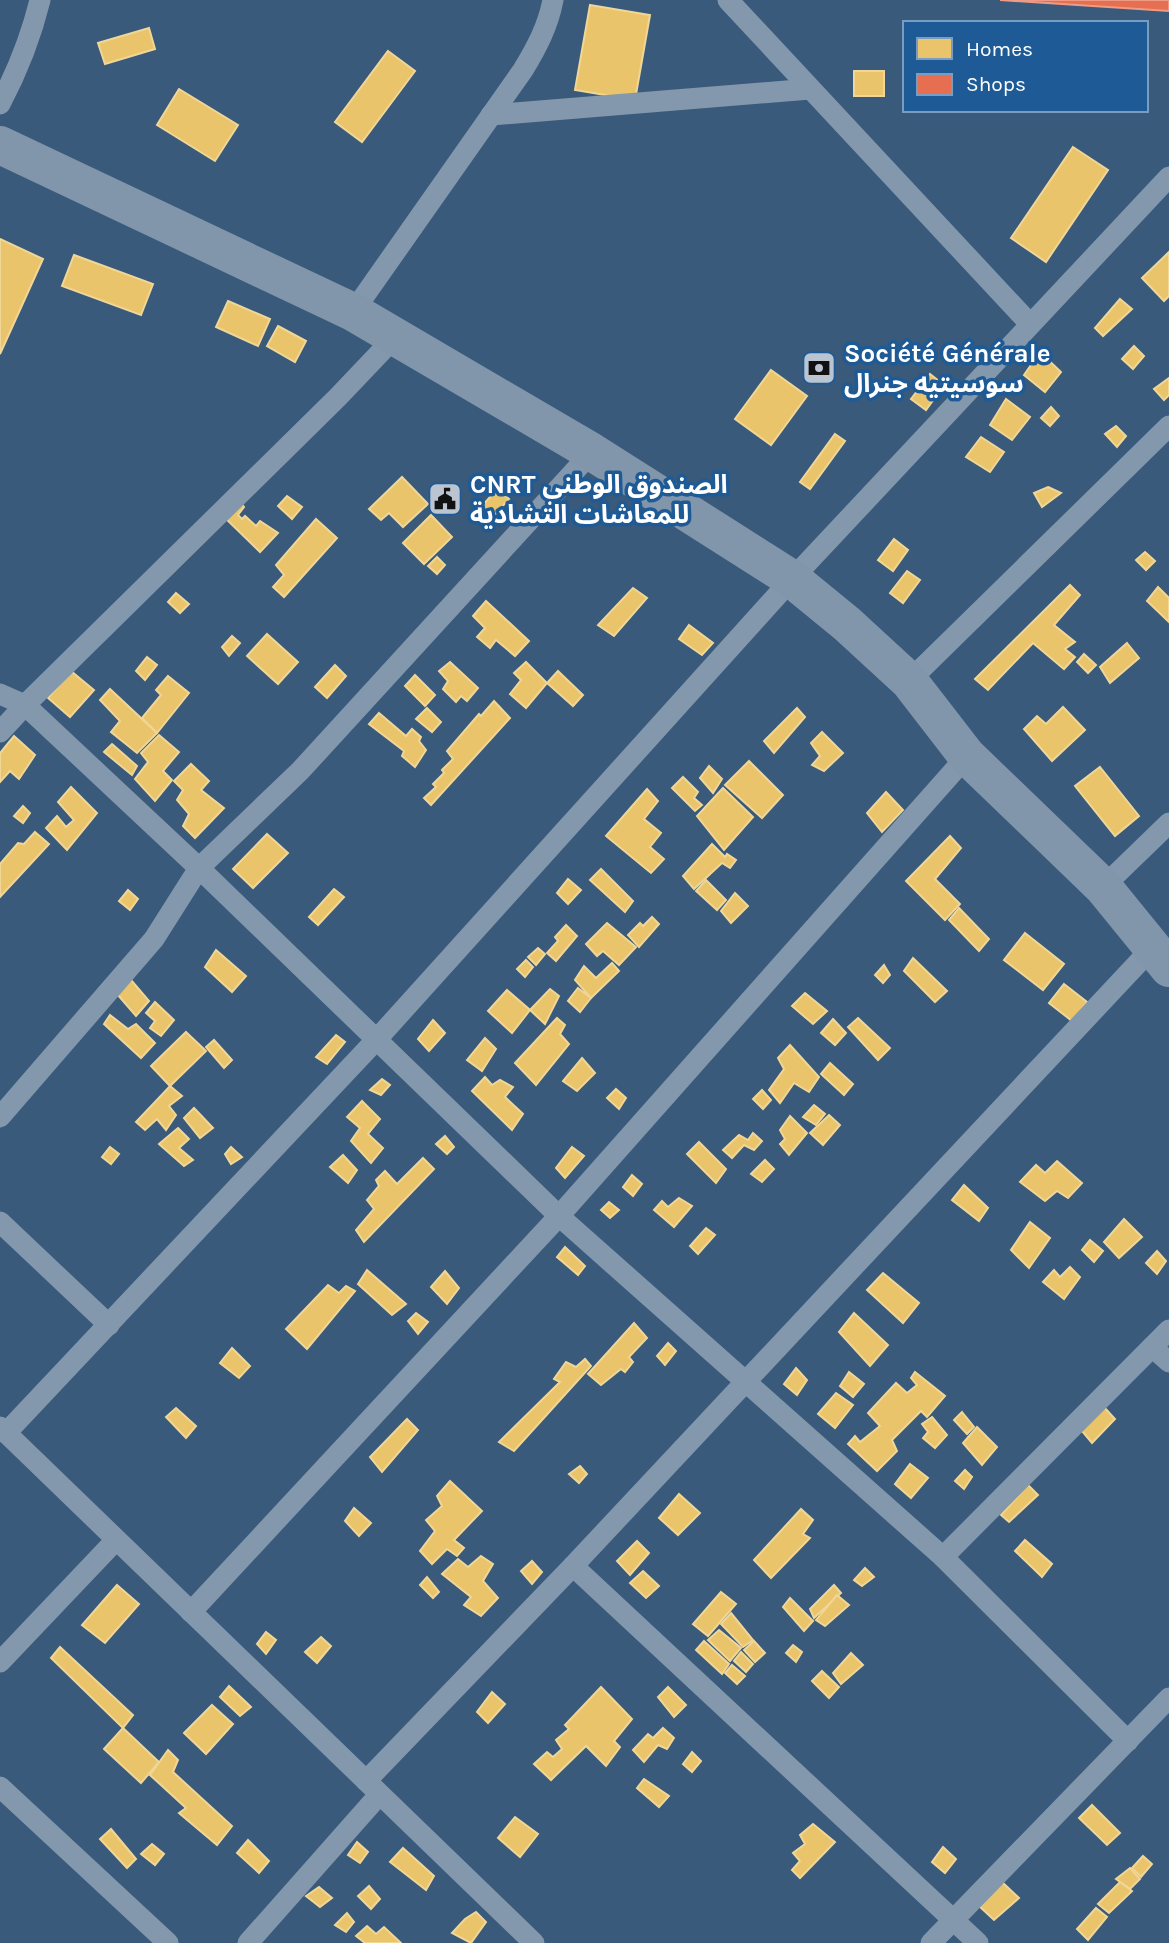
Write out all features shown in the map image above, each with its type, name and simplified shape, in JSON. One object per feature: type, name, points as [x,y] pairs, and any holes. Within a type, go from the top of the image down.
[{"type":"highway","points":[[0,145],[353,312],[592,452],[792,579],[847,624],[909,681],[967,756],[1103,887],[1161,958]]},
{"type":"street","points":[[0,104],[32,36],[40,0]]},
{"type":"street","points":[[353,312],[538,45],[549,19],[552,0]]},
{"type":"street","points":[[728,0],[1030,324]]},
{"type":"street","points":[[491,115],[810,89]]},
{"type":"street","points":[[534,1943],[3,1430],[108,1325],[377,1040],[792,579],[1169,177]]},
{"type":"street","points":[[0,732],[338,397],[396,336]]},
{"type":"street","points":[[909,681],[1169,426]]},
{"type":"street","points":[[0,1117],[154,939],[199,868],[300,771],[592,452]]},
{"type":"street","points":[[0,694],[25,705],[199,868],[559,1216],[943,1557],[1128,1741]]},
{"type":"street","points":[[191,1612],[559,1216],[967,756]]},
{"type":"street","points":[[1103,887],[1169,822]]},
{"type":"street","points":[[248,1943],[372,1788],[573,1566],[747,1382],[1161,958]]},
{"type":"street","points":[[0,1222],[108,1325]]},
{"type":"street","points":[[943,1557],[1169,1330]]},
{"type":"street","points":[[1152,1347],[1169,1362]]},
{"type":"street","points":[[0,1662],[116,1540]]},
{"type":"street","points":[[573,1566],[978,1943]]},
{"type":"street","points":[[931,1943],[1169,1698]]},
{"type":"street","points":[[0,1787],[168,1943]]},
{"type":"building: Homes","points":[[590,5],[650,15],[635,100],[575,90]]},
{"type":"building: Homes","points":[[149,28],[155,49],[105,64],[98,43]]},
{"type":"building: Homes","points":[[388,51],[415,71],[362,142],[335,122]]},
{"type":"building: Homes","points":[[854,71],[884,71],[884,96],[854,96]]},
{"type":"building: Homes","points":[[179,89],[238,125],[215,161],[157,125]]},
{"type":"building: Homes","points":[[1073,147],[1108,170],[1046,262],[1011,238]]},
{"type":"building: Homes","points":[[0,239],[43,259],[0,354]]},
{"type":"building: Homes","points":[[1169,252],[1169,296],[1164,301],[1142,278]]},
{"type":"building: Homes","points":[[74,255],[153,284],[141,315],[62,286]]},
{"type":"building: Homes","points":[[1120,299],[1132,309],[1103,336],[1095,328]]},
{"type":"building: Homes","points":[[228,301],[270,319],[258,346],[216,327]]},
{"type":"building: Homes","points":[[278,326],[306,341],[295,362],[267,346]]},
{"type":"building: Homes","points":[[1134,346],[1144,356],[1133,369],[1122,359]]},
{"type":"building: Homes","points":[[1040,352],[1061,372],[1045,392],[1024,375]]},
{"type":"building: Homes","points":[[771,370],[807,396],[771,445],[735,419]]},
{"type":"building: Homes","points":[[930,374],[944,385],[926,410],[911,399]]},
{"type":"building: Homes","points":[[1169,378],[1169,395],[1164,400],[1154,389]]},
{"type":"building: Homes","points":[[1006,399],[1030,417],[1012,440],[990,425]]},
{"type":"building: Homes","points":[[1051,407],[1059,416],[1050,426],[1041,418]]},
{"type":"building: Homes","points":[[1116,426],[1126,436],[1117,447],[1105,434]]},
{"type":"building: Homes","points":[[835,434],[845,441],[810,489],[800,482]]},
{"type":"building: Homes","points":[[981,437],[1004,452],[990,472],[966,457]]},
{"type":"building: Homes","points":[[402,477],[428,504],[403,527],[389,513],[381,520],[369,509]]},
{"type":"building: Homes","points":[[1048,487],[1061,493],[1042,507],[1034,493]]},
{"type":"building: Homes","points":[[497,489],[509,499],[488,522],[476,513]]},
{"type":"building: Homes","points":[[287,496],[302,507],[292,519],[278,506]]},
{"type":"building: Homes","points":[[236,497],[244,507],[238,515],[242,519],[245,516],[256,526],[260,521],[278,533],[260,552],[220,513]]},
{"type":"building: Homes","points":[[431,515],[452,537],[424,564],[403,543]]},
{"type":"building: Homes","points":[[316,519],[337,538],[284,597],[273,587],[284,575],[276,565]]},
{"type":"building: Homes","points":[[894,539],[908,550],[893,571],[878,560]]},
{"type":"building: Homes","points":[[1145,552],[1155,561],[1146,570],[1136,560]]},
{"type":"building: Homes","points":[[437,557],[445,565],[437,574],[428,566]]},
{"type":"building: Homes","points":[[907,571],[920,580],[903,603],[890,593]]},
{"type":"building: Homes","points":[[1070,585],[1080,595],[1054,625],[1075,642],[1065,649],[1075,657],[1064,669],[1033,643],[988,690],[975,679]]},
{"type":"building: Homes","points":[[1158,587],[1169,598],[1169,622],[1147,601]]},
{"type":"building: Homes","points":[[633,588],[647,598],[614,636],[598,625]]},
{"type":"building: Homes","points":[[176,593],[189,604],[180,613],[168,602]]},
{"type":"building: Homes","points":[[486,601],[529,641],[515,656],[496,640],[490,648],[477,637],[485,628],[473,616]]},
{"type":"building: Homes","points":[[689,625],[713,643],[702,655],[679,639]]},
{"type":"building: Homes","points":[[267,634],[298,662],[278,684],[247,656]]},
{"type":"building: Homes","points":[[232,636],[240,643],[229,656],[222,647]]},
{"type":"building: Homes","points":[[1127,643],[1139,658],[1110,683],[1100,667]]},
{"type":"building: Homes","points":[[1084,654],[1096,665],[1088,673],[1077,662]]},
{"type":"building: Homes","points":[[147,657],[157,665],[145,680],[136,671]]},
{"type":"building: Homes","points":[[450,662],[478,688],[467,701],[461,696],[456,702],[443,689],[448,681],[439,671]]},
{"type":"building: Homes","points":[[526,662],[547,683],[526,708],[510,694],[521,680],[514,673]]},
{"type":"building: Homes","points":[[335,665],[346,676],[327,698],[315,687]]},
{"type":"building: Homes","points":[[71,671],[94,690],[70,717],[48,698]]},
{"type":"building: Homes","points":[[558,671],[583,695],[573,706],[547,683]]},
{"type":"building: Homes","points":[[415,675],[435,695],[425,706],[405,686]]},
{"type":"building: Homes","points":[[168,676],[189,693],[157,733],[142,718],[161,695],[156,690]]},
{"type":"building: Homes","points":[[110,689],[157,733],[137,753],[111,732],[120,721],[100,700]]},
{"type":"building: Homes","points":[[494,701],[510,718],[431,805],[424,798],[436,787],[433,784],[453,759],[447,751]]},
{"type":"building: Homes","points":[[1063,707],[1085,730],[1052,761],[1024,729],[1037,716],[1046,724]]},
{"type":"building: Homes","points":[[427,708],[441,722],[432,732],[416,719]]},
{"type":"building: Homes","points":[[797,708],[805,717],[774,753],[764,741]]},
{"type":"building: Homes","points":[[379,713],[406,736],[412,729],[421,737],[419,741],[426,750],[415,767],[402,756],[404,751],[369,724]]},
{"type":"building: Homes","points":[[822,732],[843,753],[824,771],[812,765],[820,756],[811,743]]},
{"type":"building: Homes","points":[[159,735],[179,752],[163,771],[172,780],[155,801],[135,779],[148,762],[141,753]]},
{"type":"building: Homes","points":[[14,736],[35,755],[19,779],[10,771],[0,782],[0,753]]},
{"type":"building: Homes","points":[[112,744],[137,766],[132,775],[104,752]]},
{"type":"building: Homes","points":[[749,761],[783,795],[762,818],[725,785]]},
{"type":"building: Homes","points":[[191,764],[209,781],[201,790],[224,808],[195,838],[183,826],[189,814],[177,800],[183,790],[174,781]]},
{"type":"building: Homes","points":[[709,766],[722,779],[713,793],[700,778]]},
{"type":"building: Homes","points":[[1100,767],[1139,816],[1115,836],[1075,786]]},
{"type":"building: Homes","points":[[683,777],[698,792],[694,798],[702,805],[695,811],[672,788]]},
{"type":"building: Homes","points":[[71,787],[97,813],[67,850],[46,828],[57,816],[66,827],[74,820],[58,802]]},
{"type":"building: Homes","points":[[723,788],[753,817],[724,850],[697,816]]},
{"type":"building: Homes","points":[[647,789],[658,801],[644,819],[661,833],[650,847],[664,859],[651,873],[606,836]]},
{"type":"building: Homes","points":[[886,792],[903,810],[882,832],[867,813]]},
{"type":"building: Homes","points":[[23,806],[30,813],[23,823],[14,816]]},
{"type":"building: Homes","points":[[35,832],[49,844],[0,897],[0,864],[18,843],[24,844]]},
{"type":"building: Homes","points":[[267,834],[288,853],[253,888],[233,869]]},
{"type":"building: Homes","points":[[950,836],[961,848],[935,879],[960,904],[945,920],[906,881]]},
{"type":"building: Homes","points":[[712,844],[725,857],[727,854],[736,860],[730,868],[722,863],[694,889],[683,876]]},
{"type":"building: Homes","points":[[601,869],[633,901],[625,912],[590,880]]},
{"type":"building: Homes","points":[[568,879],[581,890],[568,904],[557,893]]},
{"type":"building: Homes","points":[[706,880],[726,900],[717,910],[696,891]]},
{"type":"building: Homes","points":[[334,889],[344,897],[318,925],[309,917]]},
{"type":"building: Homes","points":[[128,890],[138,899],[130,910],[119,901]]},
{"type":"building: Homes","points":[[735,893],[748,906],[731,923],[721,911]]},
{"type":"building: Homes","points":[[959,908],[989,939],[979,951],[949,920]]},
{"type":"building: Homes","points":[[652,917],[659,924],[639,947],[628,935],[640,923],[643,926]]},
{"type":"building: Homes","points":[[607,923],[636,947],[619,965],[603,951],[597,956],[586,944]]},
{"type":"building: Homes","points":[[566,925],[577,936],[556,961],[547,953],[558,941],[555,937]]},
{"type":"building: Homes","points":[[1025,933],[1064,964],[1043,990],[1004,960]]},
{"type":"building: Homes","points":[[538,948],[545,954],[536,965],[528,957]]},
{"type":"building: Homes","points":[[216,950],[246,976],[232,992],[205,967]]},
{"type":"building: Homes","points":[[913,958],[947,991],[935,1002],[904,971]]},
{"type":"building: Homes","points":[[526,960],[533,967],[525,977],[517,969]]},
{"type":"building: Homes","points":[[612,963],[619,971],[591,998],[575,980],[584,966],[596,978]]},
{"type":"building: Homes","points":[[884,965],[890,975],[883,983],[875,975]]},
{"type":"building: Homes","points":[[131,980],[149,1001],[136,1016],[117,994]]},
{"type":"building: Homes","points":[[1064,984],[1087,1002],[1072,1021],[1049,1003]]},
{"type":"building: Homes","points":[[578,988],[591,998],[580,1012],[568,1001]]},
{"type":"building: Homes","points":[[550,989],[559,996],[545,1024],[530,1010]]},
{"type":"building: Homes","points":[[507,990],[530,1010],[512,1033],[488,1011]]},
{"type":"building: Homes","points":[[805,993],[827,1011],[813,1024],[792,1006]]},
{"type":"building: Homes","points":[[155,1002],[174,1020],[161,1036],[150,1028],[155,1021],[146,1013]]},
{"type":"building: Homes","points":[[110,1015],[128,1029],[136,1024],[155,1043],[141,1058],[104,1024]]},
{"type":"building: Homes","points":[[557,1018],[565,1025],[560,1034],[569,1044],[536,1085],[515,1063]]},
{"type":"building: Homes","points":[[858,1018],[890,1048],[878,1060],[848,1027]]},
{"type":"building: Homes","points":[[833,1019],[846,1033],[835,1045],[821,1033]]},
{"type":"building: Homes","points":[[433,1020],[445,1033],[429,1051],[418,1039]]},
{"type":"building: Homes","points":[[186,1032],[206,1051],[170,1086],[151,1066]]},
{"type":"building: Homes","points":[[336,1035],[345,1042],[327,1064],[316,1057]]},
{"type":"building: Homes","points":[[485,1038],[496,1049],[482,1071],[467,1060]]},
{"type":"building: Homes","points":[[214,1040],[232,1060],[224,1068],[206,1047]]},
{"type":"building: Homes","points":[[790,1045],[819,1077],[809,1092],[794,1083],[780,1103],[769,1090],[784,1069],[778,1058]]},
{"type":"building: Homes","points":[[582,1058],[595,1073],[577,1091],[563,1081]]},
{"type":"building: Homes","points":[[830,1063],[853,1084],[844,1095],[821,1074]]},
{"type":"building: Homes","points":[[485,1077],[492,1085],[500,1080],[513,1087],[505,1097],[523,1114],[512,1130],[472,1091]]},
{"type":"building: Homes","points":[[382,1079],[390,1085],[381,1095],[370,1090]]},
{"type":"building: Homes","points":[[170,1086],[182,1096],[169,1106],[176,1115],[166,1130],[157,1119],[145,1130],[136,1122]]},
{"type":"building: Homes","points":[[616,1089],[626,1098],[619,1109],[607,1098]]},
{"type":"building: Homes","points":[[762,1090],[771,1100],[763,1109],[753,1099]]},
{"type":"building: Homes","points":[[362,1101],[380,1119],[368,1134],[383,1148],[371,1163],[351,1141],[360,1128],[347,1117]]},
{"type":"building: Homes","points":[[814,1105],[825,1114],[816,1125],[803,1117]]},
{"type":"building: Homes","points":[[194,1108],[213,1128],[200,1138],[184,1118]]},
{"type":"building: Homes","points":[[829,1115],[840,1125],[823,1145],[810,1133]]},
{"type":"building: Homes","points":[[790,1116],[807,1133],[789,1155],[780,1144],[785,1139],[780,1130]]},
{"type":"building: Homes","points":[[178,1128],[189,1139],[179,1148],[193,1160],[184,1166],[159,1144]]},
{"type":"building: Homes","points":[[753,1133],[762,1141],[754,1150],[744,1145],[732,1158],[723,1150],[739,1135],[748,1140]]},
{"type":"building: Homes","points":[[445,1136],[454,1147],[447,1154],[436,1144]]},
{"type":"building: Homes","points":[[699,1142],[726,1169],[716,1183],[687,1154]]},
{"type":"building: Homes","points":[[110,1147],[119,1154],[111,1164],[102,1157]]},
{"type":"building: Homes","points":[[231,1147],[242,1157],[231,1164],[225,1154]]},
{"type":"building: Homes","points":[[572,1147],[584,1156],[565,1178],[556,1168]]},
{"type":"building: Homes","points":[[343,1155],[357,1170],[348,1183],[330,1167]]},
{"type":"building: Homes","points":[[423,1158],[434,1169],[364,1242],[356,1230],[374,1209],[367,1200],[379,1186],[376,1180],[385,1171],[397,1184]]},
{"type":"building: Homes","points":[[765,1160],[774,1169],[762,1182],[751,1174]]},
{"type":"building: Homes","points":[[1057,1161],[1082,1183],[1068,1198],[1057,1191],[1045,1201],[1020,1182],[1036,1165],[1045,1173]]},
{"type":"building: Homes","points":[[632,1175],[642,1184],[633,1196],[623,1187]]},
{"type":"building: Homes","points":[[964,1185],[988,1208],[979,1221],[952,1200]]},
{"type":"building: Homes","points":[[679,1198],[692,1206],[674,1227],[654,1210],[662,1201],[668,1207]]},
{"type":"building: Homes","points":[[609,1202],[619,1210],[610,1218],[601,1210]]},
{"type":"building: Homes","points":[[1124,1219],[1142,1237],[1119,1258],[1104,1242]]},
{"type":"building: Homes","points":[[1030,1222],[1050,1238],[1029,1268],[1011,1250]]},
{"type":"building: Homes","points":[[706,1228],[715,1235],[698,1254],[690,1246]]},
{"type":"building: Homes","points":[[1090,1240],[1103,1251],[1094,1262],[1082,1250]]},
{"type":"building: Homes","points":[[565,1247],[585,1266],[578,1275],[557,1257]]},
{"type":"building: Homes","points":[[1157,1251],[1166,1261],[1157,1274],[1146,1263]]},
{"type":"building: Homes","points":[[1070,1267],[1080,1277],[1064,1299],[1043,1282],[1054,1270],[1060,1277]]},
{"type":"building: Homes","points":[[367,1270],[406,1304],[392,1315],[358,1284]]},
{"type":"building: Homes","points":[[445,1271],[459,1288],[447,1304],[431,1287]]},
{"type":"building: Homes","points":[[883,1273],[919,1303],[903,1323],[867,1290]]},
{"type":"building: Homes","points":[[328,1285],[339,1293],[346,1286],[355,1291],[307,1349],[286,1329]]},
{"type":"building: Homes","points":[[416,1313],[428,1322],[418,1334],[408,1321]]},
{"type":"building: Homes","points":[[854,1313],[888,1345],[870,1366],[839,1332]]},
{"type":"building: Homes","points":[[634,1323],[647,1338],[629,1357],[633,1362],[625,1372],[621,1369],[601,1385],[588,1374]]},
{"type":"building: Homes","points":[[668,1343],[676,1351],[665,1365],[657,1356]]},
{"type":"building: Homes","points":[[232,1348],[250,1366],[239,1378],[220,1363]]},
{"type":"building: Homes","points":[[585,1359],[591,1366],[514,1451],[499,1442],[560,1382],[554,1379],[566,1362],[576,1367]]},
{"type":"building: Homes","points":[[796,1368],[807,1380],[797,1395],[784,1384]]},
{"type":"building: Homes","points":[[849,1372],[864,1384],[853,1397],[840,1386]]},
{"type":"building: Homes","points":[[915,1372],[945,1396],[927,1417],[921,1411],[892,1440],[897,1451],[877,1471],[848,1444],[855,1436],[860,1442],[880,1426],[868,1413],[896,1383],[907,1393],[917,1385],[911,1378]]},
{"type":"building: Homes","points":[[836,1393],[853,1405],[835,1428],[818,1414]]},
{"type":"building: Homes","points":[[1103,1406],[1115,1419],[1092,1443],[1082,1431]]},
{"type":"building: Homes","points":[[176,1408],[196,1426],[186,1438],[166,1417]]},
{"type":"building: Homes","points":[[962,1412],[974,1427],[967,1434],[954,1420]]},
{"type":"building: Homes","points":[[932,1417],[947,1435],[935,1448],[923,1438],[928,1432],[922,1424]]},
{"type":"building: Homes","points":[[407,1419],[418,1430],[382,1472],[370,1457]]},
{"type":"building: Homes","points":[[977,1427],[997,1447],[982,1465],[963,1443]]},
{"type":"building: Homes","points":[[910,1464],[928,1478],[911,1498],[895,1484]]},
{"type":"building: Homes","points":[[580,1466],[587,1474],[579,1483],[569,1474]]},
{"type":"building: Homes","points":[[965,1470],[972,1477],[964,1489],[955,1481]]},
{"type":"building: Homes","points":[[450,1481],[482,1511],[454,1540],[464,1548],[457,1556],[447,1549],[432,1564],[420,1551],[435,1531],[426,1520],[442,1506],[437,1496]]},
{"type":"building: Homes","points":[[1028,1485],[1038,1495],[1009,1522],[1001,1515]]},
{"type":"building: Homes","points":[[679,1494],[700,1513],[678,1535],[659,1518]]},
{"type":"building: Homes","points":[[354,1508],[371,1523],[359,1536],[345,1521]]},
{"type":"building: Homes","points":[[801,1509],[813,1520],[803,1534],[810,1538],[771,1578],[754,1560]]},
{"type":"building: Homes","points":[[1025,1540],[1052,1564],[1042,1577],[1015,1551]]},
{"type":"building: Homes","points":[[637,1541],[649,1553],[630,1575],[617,1561]]},
{"type":"building: Homes","points":[[481,1556],[493,1564],[483,1581],[498,1598],[481,1616],[464,1605],[471,1597],[442,1574],[458,1559],[468,1567]]},
{"type":"building: Homes","points":[[532,1561],[542,1572],[532,1584],[521,1571]]},
{"type":"building: Homes","points":[[865,1568],[874,1577],[862,1586],[854,1580]]},
{"type":"building: Homes","points":[[643,1571],[659,1586],[646,1598],[630,1583]]},
{"type":"building: Homes","points":[[427,1577],[439,1592],[433,1598],[420,1585]]},
{"type":"building: Homes","points":[[117,1585],[139,1604],[105,1643],[82,1625]]},
{"type":"building: Homes","points":[[834,1585],[841,1593],[814,1618],[810,1609]]},
{"type":"building: Homes","points":[[721,1592],[736,1604],[708,1636],[693,1624]]},
{"type":"building: Homes","points":[[837,1595],[849,1605],[825,1626],[816,1620]]},
{"type":"building: Homes","points":[[790,1598],[813,1621],[804,1631],[783,1607]]},
{"type":"building: Homes","points":[[731,1613],[753,1640],[743,1647],[721,1624]]},
{"type":"building: Homes","points":[[719,1630],[741,1648],[730,1661],[708,1640]]},
{"type":"building: Homes","points":[[266,1632],[276,1640],[266,1654],[257,1644]]},
{"type":"building: Homes","points":[[321,1637],[331,1646],[317,1663],[305,1652]]},
{"type":"building: Homes","points":[[704,1641],[729,1664],[722,1674],[696,1650]]},
{"type":"building: Homes","points":[[754,1641],[765,1653],[755,1662],[744,1650]]},
{"type":"building: Homes","points":[[793,1645],[802,1652],[796,1662],[786,1653]]},
{"type":"building: Homes","points":[[60,1647],[133,1715],[123,1728],[51,1658]]},
{"type":"building: Homes","points":[[741,1652],[753,1664],[746,1672],[734,1661]]},
{"type":"building: Homes","points":[[851,1653],[863,1665],[841,1684],[833,1673]]},
{"type":"building: Homes","points":[[732,1665],[745,1676],[737,1684],[725,1673]]},
{"type":"building: Homes","points":[[822,1671],[839,1687],[829,1698],[812,1681]]},
{"type":"building: Homes","points":[[229,1686],[251,1707],[240,1716],[220,1697]]},
{"type":"building: Homes","points":[[601,1687],[632,1719],[614,1741],[620,1747],[606,1766],[586,1746],[551,1780],[534,1764],[547,1752],[553,1757],[562,1749],[556,1740],[569,1729],[565,1725]]},
{"type":"building: Homes","points":[[668,1687],[686,1705],[674,1717],[658,1697]]},
{"type":"building: Homes","points":[[492,1692],[505,1704],[488,1723],[477,1712]]},
{"type":"building: Homes","points":[[212,1705],[233,1724],[206,1754],[184,1733]]},
{"type":"building: Homes","points":[[123,1728],[159,1762],[141,1783],[104,1749]]},
{"type":"building: Homes","points":[[663,1728],[674,1738],[667,1749],[658,1745],[644,1762],[633,1750],[648,1734],[653,1738]]},
{"type":"building: Homes","points":[[168,1750],[178,1760],[173,1772],[232,1826],[217,1845],[179,1813],[186,1808],[150,1775]]},
{"type":"building: Homes","points":[[692,1752],[701,1761],[692,1772],[683,1764]]},
{"type":"building: Homes","points":[[644,1779],[669,1796],[659,1807],[637,1788]]},
{"type":"building: Homes","points":[[1092,1805],[1120,1833],[1107,1845],[1079,1818]]},
{"type":"building: Homes","points":[[515,1817],[538,1834],[520,1857],[498,1838]]},
{"type":"building: Homes","points":[[813,1824],[835,1842],[800,1878],[792,1870],[800,1861],[793,1853],[805,1844],[800,1835]]},
{"type":"building: Homes","points":[[111,1829],[136,1859],[127,1868],[100,1839]]},
{"type":"building: Homes","points":[[248,1840],[269,1861],[259,1873],[237,1853]]},
{"type":"building: Homes","points":[[357,1842],[368,1852],[360,1863],[348,1855]]},
{"type":"building: Homes","points":[[152,1844],[164,1854],[155,1865],[141,1854]]},
{"type":"building: Homes","points":[[943,1847],[956,1859],[945,1873],[932,1862]]},
{"type":"building: Homes","points":[[403,1848],[434,1876],[426,1890],[390,1862]]},
{"type":"building: Homes","points":[[1143,1856],[1152,1864],[1141,1877],[1132,1868]]},
{"type":"building: Homes","points":[[1130,1868],[1140,1879],[1130,1889],[1116,1879]]},
{"type":"building: Homes","points":[[1001,1881],[1019,1898],[994,1920],[980,1907]]},
{"type":"building: Homes","points":[[1120,1882],[1132,1891],[1109,1913],[1098,1904]]},
{"type":"building: Homes","points":[[369,1886],[380,1899],[371,1909],[358,1896]]},
{"type":"building: Homes","points":[[319,1887],[332,1898],[320,1907],[306,1896]]},
{"type":"building: Homes","points":[[1096,1908],[1107,1917],[1088,1940],[1077,1929]]},
{"type":"building: Homes","points":[[476,1912],[486,1922],[471,1943],[452,1933],[465,1919]]},
{"type":"building: Homes","points":[[347,1913],[354,1922],[346,1932],[335,1925]]},
{"type":"building: Homes","points":[[367,1926],[376,1934],[384,1927],[401,1943],[365,1943],[356,1936]]},
{"type":"building: Shops","points":[[1000,0],[1169,0],[1169,11]]},
{"type":"place","name":"Société Générale سوسيتيه جنرال","points":[[819,368]]},
{"type":"place","name":"CNRT الصندوق الوطني للمعاشات التشادية","points":[[445,499]]}]
